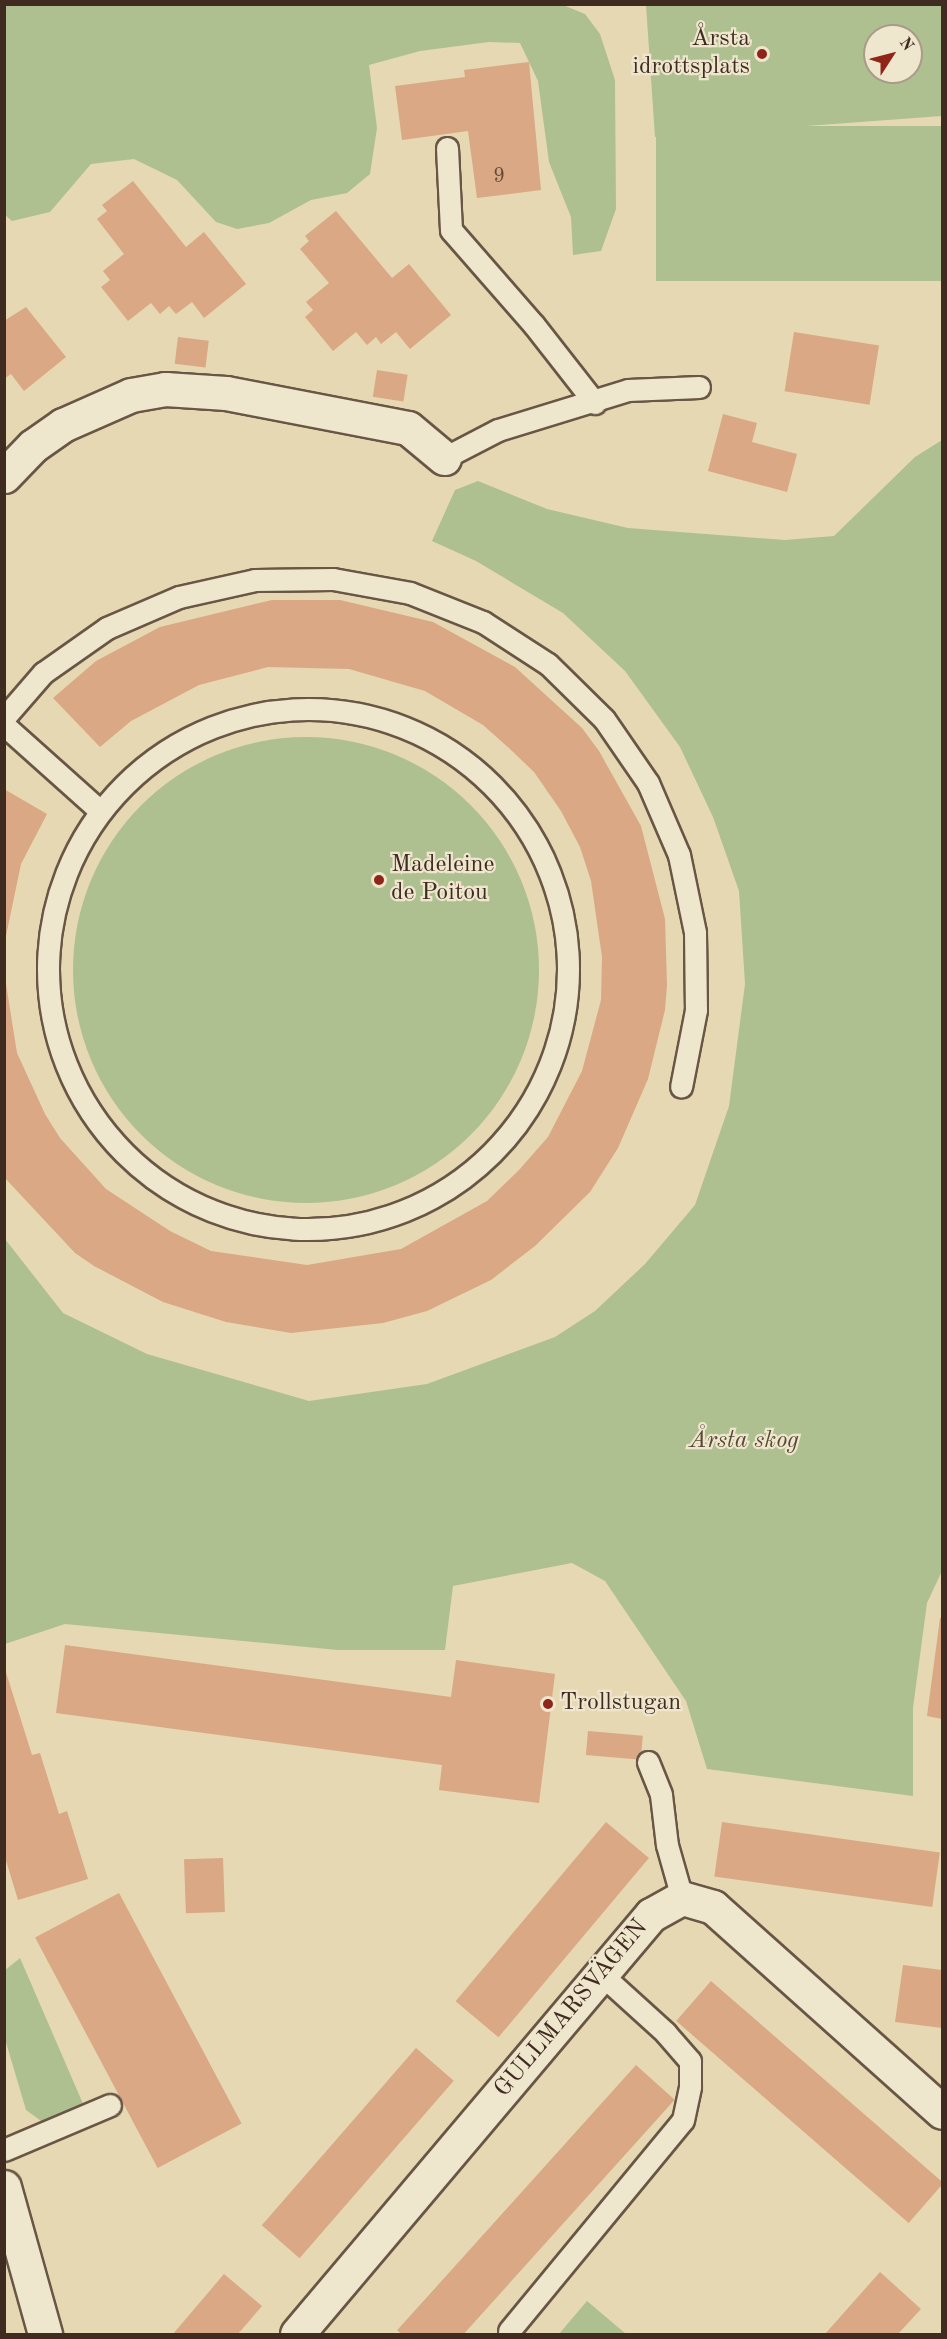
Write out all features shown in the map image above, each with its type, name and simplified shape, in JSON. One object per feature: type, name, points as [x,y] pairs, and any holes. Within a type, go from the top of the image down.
[{"type":"street","points":[[4,476],[33,446],[63,425],[130,395],[165,389],[226,393],[408,428],[444,458]]},
{"type":"street","points":[[682,1898],[713,1907],[942,2112]]},
{"type":"street","name":"GULLMARSVÄGEN","points":[[297,2334],[651,1915],[682,1898]]},
{"type":"street","points":[[4,2187],[45,2334]]},
{"type":"lane","points":[[447,147],[451,230],[534,325],[595,403]]},
{"type":"lane","points":[[444,458],[498,430],[595,403],[628,390],[699,387]]},
{"type":"lane","points":[[4,718],[43,673],[107,628],[178,597],[255,580],[344,581],[410,593],[483,622],[548,664],[604,718],[648,783],[679,855],[695,932],[696,1010],[681,1087]]},
{"type":"lane","points":[[280,709],[354,712],[424,735],[486,776],[532,834],[561,902],[570,975],[558,1037],[538,1094],[520,1124],[459,1184],[371,1222],[297,1230],[214,1212],[140,1169],[110,1138],[77,1089],[56,1035],[48,959],[61,886],[98,809],[145,765],[208,727],[280,709]]},
{"type":"lane","points":[[4,725],[98,809]]},
{"type":"lane","points":[[648,1762],[661,1795],[667,1845],[682,1898]]},
{"type":"lane","points":[[509,2331],[683,2120],[690,2086],[690,2061],[666,2033],[602,1975]]},
{"type":"lane","points":[[4,2150],[110,2104]]},
{"type":"green space","points":[[4,5],[563,5],[585,14],[600,34],[615,80],[616,209],[601,251],[573,255],[571,217],[549,162],[538,81],[520,43],[489,42],[420,51],[369,65],[377,128],[370,174],[347,193],[311,200],[269,223],[237,229],[216,222],[177,180],[134,159],[91,164],[50,212],[12,221],[4,214]]},
{"type":"green space","name":"Årsta idrottsplats","points":[[646,5],[942,5],[942,116],[655,137]]},
{"type":"green space","points":[[656,126],[942,126],[942,281],[656,281]]},
{"type":"green space","name":"Årsta skog","points":[[942,440],[942,1571],[927,1603],[913,1708],[913,1796],[707,1769],[686,1701],[605,1581],[572,1563],[453,1586],[445,1650],[338,1650],[65,1624],[5,1644],[5,1239],[63,1313],[147,1354],[309,1401],[427,1384],[555,1337],[595,1311],[645,1264],[695,1205],[729,1106],[745,984],[739,891],[713,817],[680,747],[625,671],[563,613],[476,561],[432,541],[455,490],[478,481],[547,509],[628,528],[785,540],[834,536],[915,457]]},
{"type":"green space","points":[[306,737],[351,741],[395,755],[436,776],[471,805],[500,840],[521,881],[535,925],[539,970],[535,1015],[521,1059],[500,1100],[471,1135],[436,1164],[395,1185],[351,1199],[306,1203],[261,1199],[217,1185],[176,1164],[141,1135],[112,1100],[91,1059],[77,1015],[73,970],[77,925],[91,881],[112,840],[141,805],[176,776],[217,755],[261,741]]},
{"type":"green space","points":[[20,1958],[84,2106],[44,2123],[26,2110],[5,2039],[4,1971]]},
{"type":"green space","points":[[587,2301],[626,2334],[559,2334]]},
{"type":"building","points":[[529,62],[541,190],[477,198],[468,131],[402,140],[395,86],[465,77],[464,70]]},
{"type":"building","points":[[133,181],[186,247],[204,232],[246,284],[204,318],[192,302],[176,314],[169,306],[160,314],[151,303],[128,321],[101,287],[110,280],[103,271],[124,254],[97,219],[107,211],[102,205]]},
{"type":"building","points":[[336,211],[392,278],[409,264],[451,315],[410,349],[396,332],[381,344],[376,337],[367,345],[356,332],[333,351],[305,317],[313,310],[306,302],[329,283],[300,249],[309,241],[305,236]]},
{"type":"building","points":[[26,307],[66,357],[24,391],[11,374],[4,379],[4,321]]},
{"type":"building","points":[[794,332],[879,345],[870,405],[785,391]]},
{"type":"building","points":[[178,337],[209,341],[205,368],[175,364]]},
{"type":"building","points":[[377,370],[408,375],[403,402],[373,397]]},
{"type":"building","points":[[723,414],[757,423],[752,442],[797,454],[787,492],[708,471]]},
{"type":"building","points":[[272,600],[340,600],[433,622],[515,667],[582,728],[599,751],[641,826],[665,919],[667,985],[665,1010],[648,1079],[618,1148],[590,1192],[535,1246],[491,1280],[427,1311],[383,1323],[291,1333],[226,1322],[163,1302],[94,1266],[75,1253],[4,1177],[4,971],[17,1053],[45,1114],[60,1138],[106,1189],[170,1231],[211,1251],[307,1265],[401,1249],[487,1201],[519,1170],[548,1137],[582,1071],[601,1000],[602,957],[591,881],[580,847],[561,811],[534,772],[483,725],[425,691],[349,669],[268,667],[199,685],[131,721],[100,747],[53,698],[96,661],[160,627]]},
{"type":"building","points":[[4,789],[47,814],[21,864],[6,936]]},
{"type":"building","points":[[940,1618],[942,1618],[942,1719],[927,1716]]},
{"type":"building","points":[[65,1645],[451,1697],[456,1660],[555,1674],[539,1803],[439,1790],[442,1765],[56,1713]]},
{"type":"building","points":[[4,1666],[32,1755],[40,1753],[59,1814],[67,1811],[88,1879],[18,1900],[4,1854]]},
{"type":"building","points":[[588,1731],[643,1736],[641,1760],[586,1755]]},
{"type":"building","points":[[606,1822],[649,1858],[498,2037],[456,2001]]},
{"type":"building","points":[[722,1822],[940,1853],[932,1907],[714,1876]]},
{"type":"building","points":[[223,1858],[225,1912],[186,1913],[184,1859]]},
{"type":"building","points":[[119,1893],[242,2123],[158,2168],[35,1938]]},
{"type":"building","points":[[903,1965],[942,1970],[942,2028],[895,2022]]},
{"type":"building","points":[[711,1981],[942,2182],[942,2185],[909,2223],[676,2021]]},
{"type":"building","points":[[416,2048],[454,2081],[300,2258],[262,2225]]},
{"type":"building","points":[[636,2065],[675,2100],[464,2334],[401,2334],[397,2330]]},
{"type":"building","points":[[880,2272],[921,2309],[898,2334],[825,2334]]},
{"type":"building","points":[[224,2274],[262,2306],[238,2334],[173,2334]]},
{"type":"place","name":"Årsta idrottsplats","points":[[762,54]]},
{"type":"place","name":"Madeleine de Poitou","points":[[379,880]]},
{"type":"place","name":"Trollstugan","points":[[548,1704]]}]
